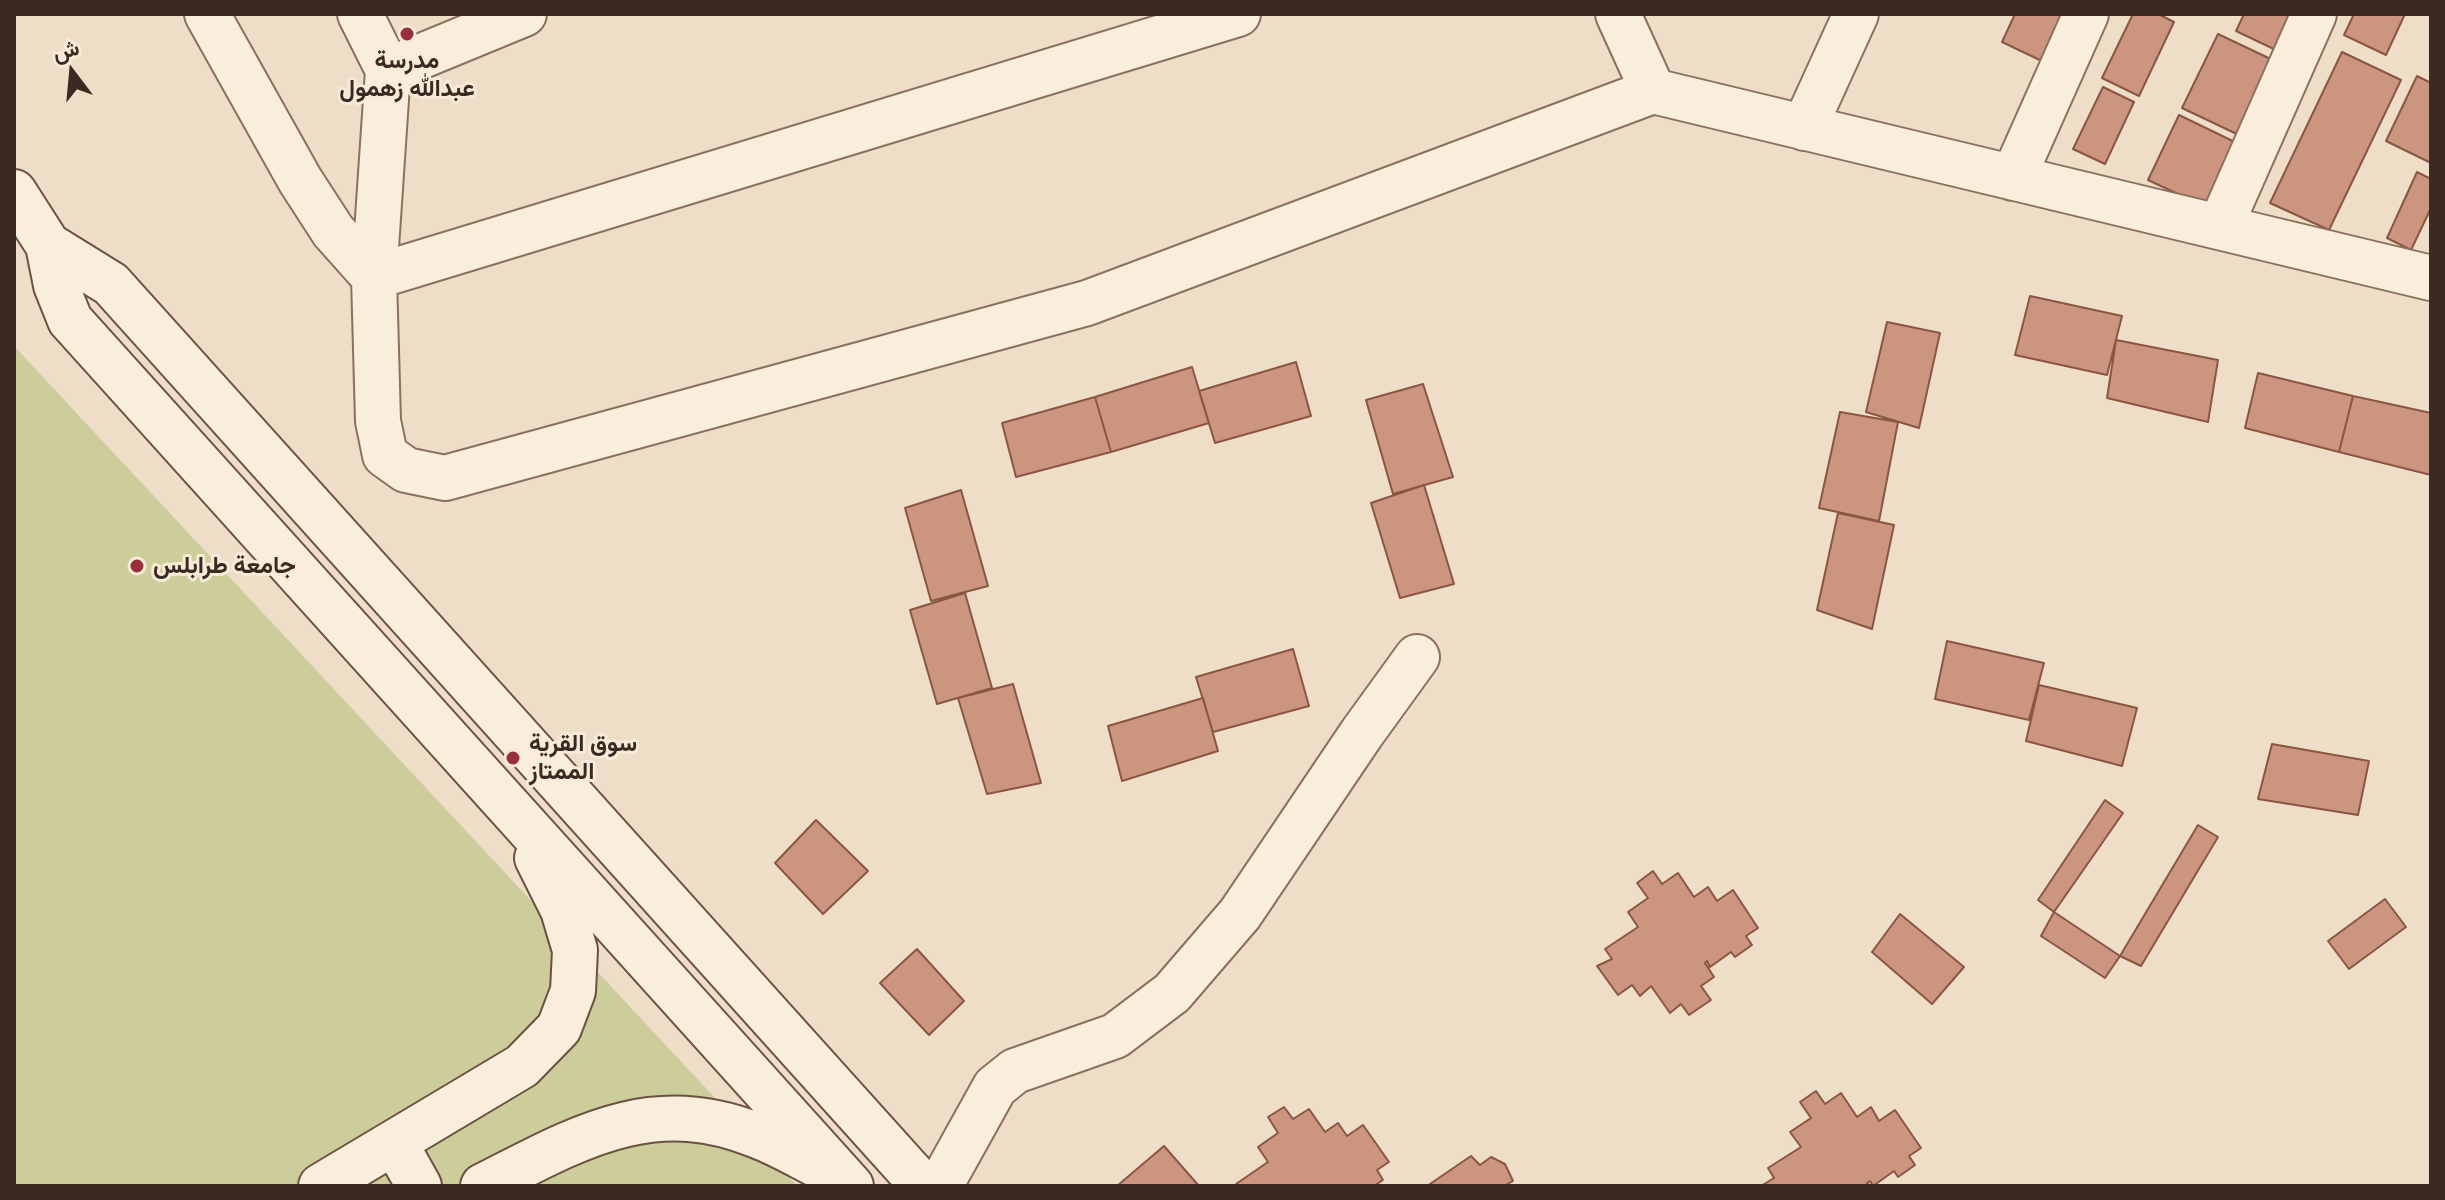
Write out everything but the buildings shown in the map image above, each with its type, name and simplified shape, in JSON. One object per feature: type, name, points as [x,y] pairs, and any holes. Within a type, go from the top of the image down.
[{"type":"street","points":[[207,14],[300,180],[333,231],[374,277]]},
{"type":"street","points":[[360,14],[388,70],[374,277],[378,421],[385,455],[406,470],[445,478],[1087,303],[1653,91],[2220,227],[2428,270]]},
{"type":"street","points":[[388,70],[524,14]]},
{"type":"street","points":[[374,277],[1238,14]]},
{"type":"street","points":[[1618,14],[1653,91]]},
{"type":"street","points":[[1804,128],[1856,14]]},
{"type":"street","points":[[2013,178],[2086,14]]},
{"type":"street","points":[[2220,227],[2314,14]]},
{"type":"street","points":[[14,192],[48,245],[56,285],[70,320],[848,1183]]},
{"type":"street","points":[[48,245],[111,284],[923,1186]]},
{"type":"street","points":[[940,1186],[995,1087],[1015,1071],[1115,1036],[1172,993],[1240,914],[1417,657]]},
{"type":"street","points":[[321,1186],[522,1066],[559,1028],[573,991],[575,950],[563,910],[508,803]]},
{"type":"street","points":[[483,1186],[565,1144],[610,1126],[651,1120],[701,1120],[757,1135],[848,1183]]},
{"type":"street","points":[[395,1143],[419,1186]]},
{"type":"green space","name":"جامعة طرابلس","points":[[14,346],[785,1173],[797,1186],[14,1186]]},
{"type":"place","name":"مدرسة عبدالله زهمول","points":[[407,34]]},
{"type":"place","name":"جامعة طرابلس","points":[[137,566]]},
{"type":"place","name":"سوق القرية الممتاز","points":[[513,758]]}]
